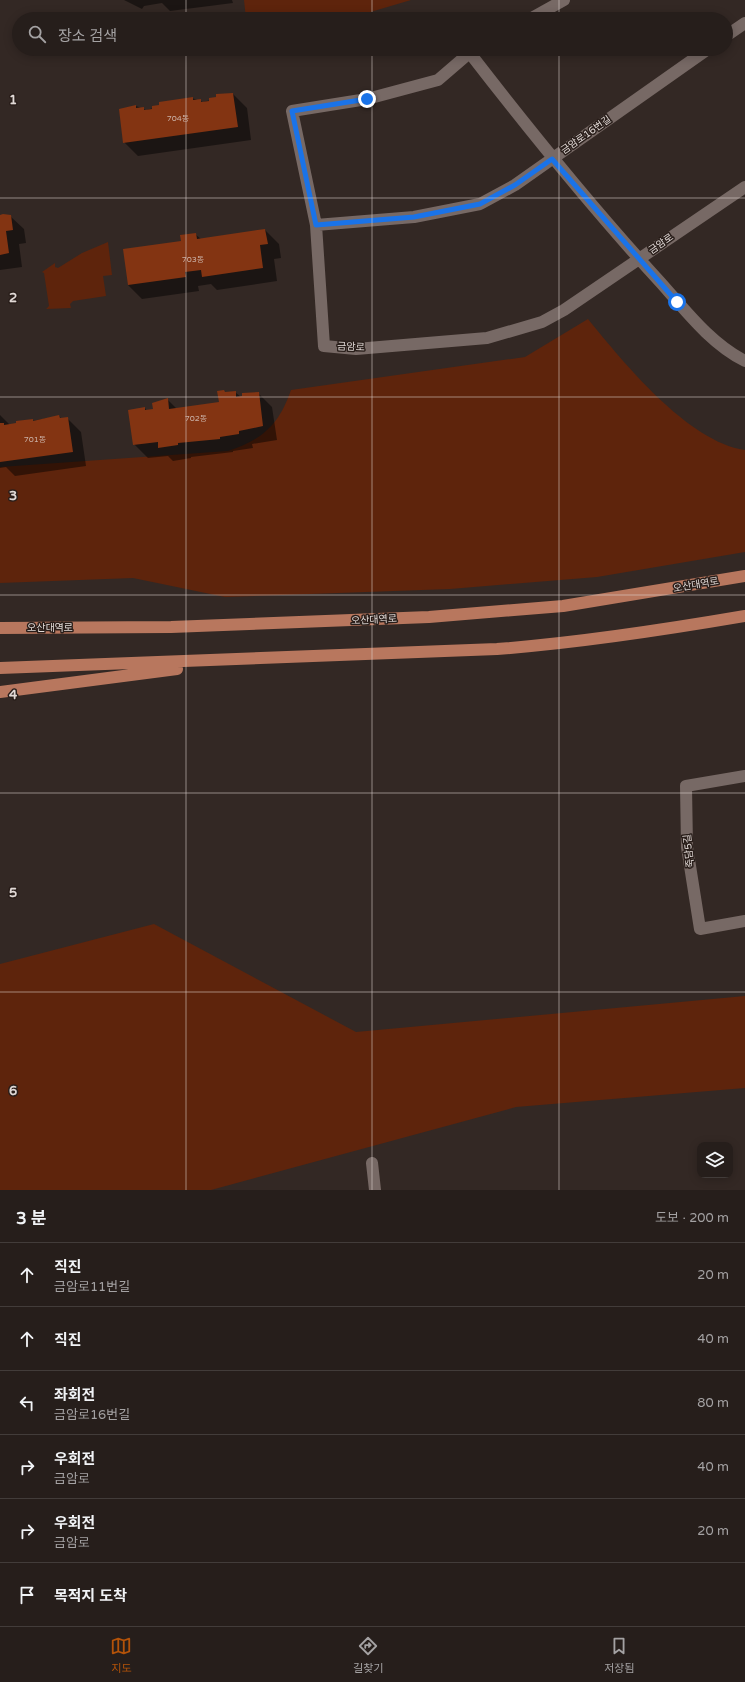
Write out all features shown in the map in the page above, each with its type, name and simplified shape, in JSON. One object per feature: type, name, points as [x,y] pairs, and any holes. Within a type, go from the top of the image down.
[{"type":"main road","name":"오산대역로","points":[[0,628],[171,627],[428,617],[563,606],[745,576]]},
{"type":"main road","points":[[0,668],[497,649],[553,645],[745,616]]},
{"type":"main road","points":[[0,692],[239,660]]},
{"type":"street","points":[[543,12],[564,0]]},
{"type":"street","points":[[733,31],[745,23]]},
{"type":"street","name":"금암로","points":[[465,56],[438,80],[367,99],[292,111],[316,225],[324,346],[356,350],[487,338],[542,322],[564,310],[745,187]]},
{"type":"street","points":[[476,56],[552,159],[639,260],[699,325],[721,345],[745,361]]},
{"type":"street","name":"금암로16번길","points":[[316,225],[414,217],[480,204],[515,185],[698,56]]},
{"type":"street","name":"죽담5길","points":[[745,776],[686,786],[687,847],[700,929],[745,921]]},
{"type":"street","points":[[372,1163],[375,1190]]},
{"type":"shaded area","points":[[244,0],[411,0],[371,12],[245,12]]},
{"type":"shaded area","points":[[108,242],[112,275],[103,276],[106,296],[73,301],[70,304],[71,308],[46,309],[49,306],[44,273],[42,272],[55,263],[55,267],[58,268],[82,253]]},
{"type":"shaded area","points":[[588,319],[619,356],[658,398],[701,432],[723,444],[745,450],[745,552],[597,577],[450,589],[225,597],[133,578],[0,583],[0,467],[228,451],[250,442],[268,430],[281,413],[291,390],[525,357]]},
{"type":"shaded area","points":[[154,924],[356,1032],[745,996],[745,1088],[516,1107],[211,1190],[0,1190],[0,964]]},
{"type":"building","points":[[233,93],[238,127],[123,143],[119,109],[136,105],[136,108],[144,107],[144,110],[152,109],[152,106],[159,105],[159,102],[193,97],[193,100],[201,99],[201,102],[209,101],[209,98],[216,97],[216,94]]},
{"type":"building","points":[[0,215],[11,215],[13,230],[6,231],[9,253],[0,255]]},
{"type":"building","points":[[265,229],[268,244],[260,245],[263,268],[202,277],[201,270],[185,272],[186,277],[128,285],[123,249],[181,241],[180,235],[196,233],[197,239]]},
{"type":"building","points":[[224,390],[225,392],[236,391],[236,397],[242,396],[242,393],[259,392],[263,426],[239,431],[239,434],[220,437],[220,439],[178,443],[178,445],[158,448],[158,442],[133,445],[128,410],[145,407],[145,410],[153,409],[152,403],[168,398],[169,409],[219,402],[217,391]]},
{"type":"building","points":[[59,415],[60,418],[68,417],[73,452],[0,462],[0,423],[4,423],[4,425],[16,423],[16,421],[33,419],[33,421]]},
{"type":"route","points":[[367,99],[292,111],[316,225],[414,217],[457,210],[480,204],[515,185],[552,159],[677,302]]}]
